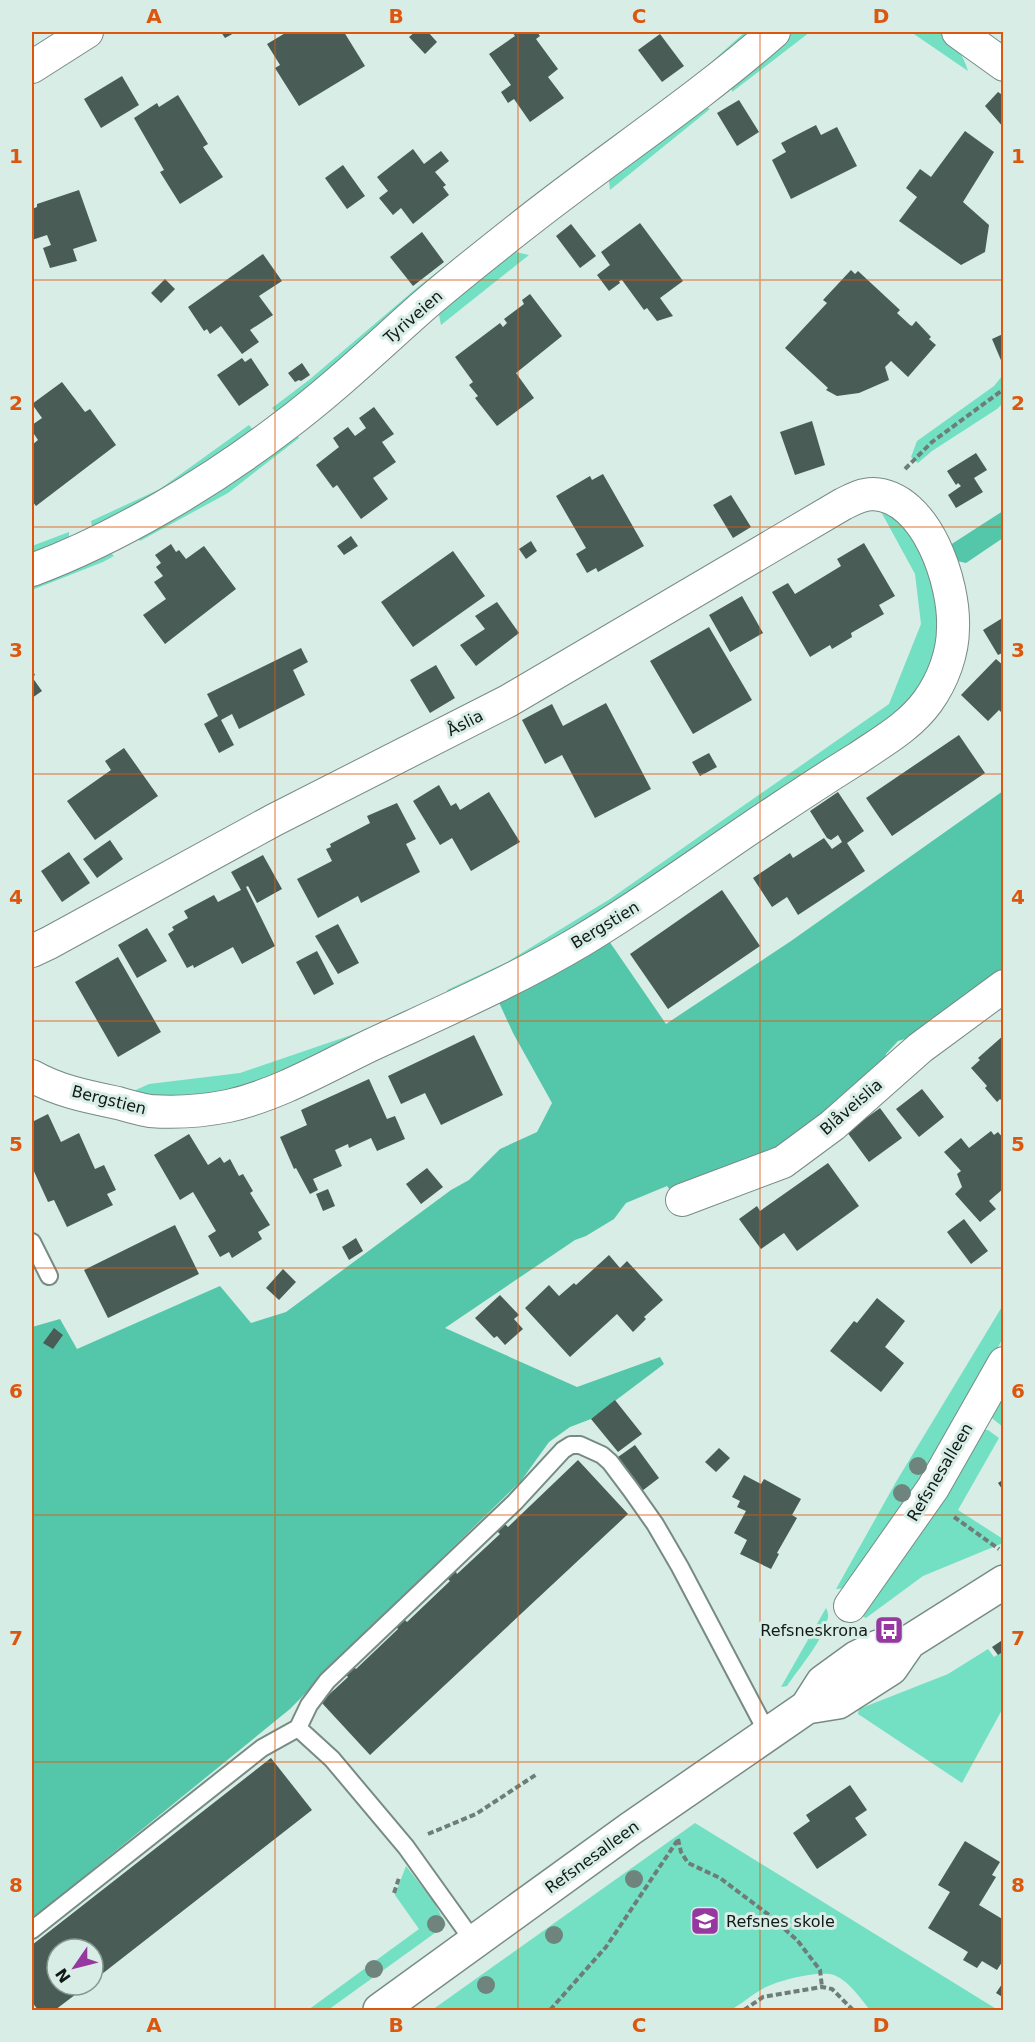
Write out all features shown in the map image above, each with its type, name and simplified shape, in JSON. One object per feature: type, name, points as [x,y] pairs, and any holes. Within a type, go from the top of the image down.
[{"type":"street","points":[[32,67],[87,32]]},
{"type":"street","name":"Tyriveien","points":[[32,570],[136,522],[229,465],[285,426],[351,371],[423,306],[774,32]]},
{"type":"street","points":[[958,32],[1004,65]]},
{"type":"street","name":"Åslia","points":[[32,951],[274,820],[508,701],[843,504],[860,496],[871,494],[888,497]]},
{"type":"street","name":"Bergstien","points":[[32,1076],[80,1095],[148,1110],[183,1111],[227,1106],[267,1094],[489,990],[580,942],[648,900],[773,813],[905,726],[927,702],[941,680],[954,629],[950,595],[942,564],[925,529],[909,508],[888,497]]},
{"type":"street","name":"Blåveislia","points":[[682,1200],[783,1162],[833,1125],[927,1042],[1004,986]]},
{"type":"street","name":"Refsnesalleen","points":[[850,1606],[933,1488],[1004,1363]]},
{"type":"street","name":"Refsnesalleen","points":[[380,2010],[630,1829],[807,1707],[838,1702],[891,1668],[909,1642],[1004,1582]]},
{"type":"lane","points":[[32,1242],[49,1276]]},
{"type":"lane","points":[[32,1930],[262,1749],[298,1728],[309,1705],[327,1681],[516,1502],[563,1450],[571,1445],[580,1444],[610,1462],[655,1524],[768,1734]]},
{"type":"lane","points":[[298,1728],[332,1759],[406,1847],[474,1942]]},
{"type":"path","points":[[888,497],[913,460],[932,442],[1004,389]]},
{"type":"path","points":[[933,1488],[955,1518],[999,1550]]},
{"type":"path","points":[[406,1847],[418,1838],[476,1814],[537,1774]]},
{"type":"path","points":[[678,1829],[678,1841],[688,1863],[720,1878],[796,1940],[820,1970],[822,1987]]},
{"type":"path","points":[[550,2010],[606,1947],[678,1841]]},
{"type":"path","points":[[744,2010],[763,1997],[822,1987],[832,1989],[854,2010]]},
{"type":"green space","points":[[745,32],[755,32],[698,74]]},
{"type":"green space","points":[[789,32],[810,32],[732,92],[731,83]]},
{"type":"green space","points":[[911,32],[941,33],[952,41],[968,71]]},
{"type":"green space","points":[[702,105],[710,109],[610,190],[609,181],[623,162]]},
{"type":"green space","points":[[487,234],[490,238],[279,415],[272,408],[309,380],[419,286]]},
{"type":"green space","points":[[511,251],[529,255],[441,325],[439,315],[444,302]]},
{"type":"green space","points":[[1003,375],[1003,403],[997,409],[932,451],[918,463],[911,457],[917,441],[994,386]]},
{"type":"green space","points":[[249,425],[255,432],[122,518],[92,526],[91,521],[160,489]]},
{"type":"green space","points":[[294,431],[299,438],[228,493],[140,541],[138,537]]},
{"type":"green space","points":[[879,508],[902,522],[935,572],[944,643],[913,705],[682,866],[453,997],[447,990],[507,962],[610,899],[889,704],[921,624],[915,574]]},
{"type":"green space","points":[[1003,511],[1003,538],[966,563],[948,559],[947,547]]},
{"type":"green space","points":[[69,532],[69,539],[32,555],[32,546]]},
{"type":"green space","points":[[110,552],[114,556],[103,562],[32,590],[32,578]]},
{"type":"green space","points":[[1003,791],[1003,975],[925,1033],[898,1041],[886,1054],[882,1072],[772,1158],[673,1194],[667,1186],[626,1203],[614,1219],[575,1240],[445,1328],[577,1387],[660,1357],[664,1364],[591,1419],[570,1427],[549,1442],[521,1481],[290,1709],[32,1919],[32,1327],[60,1319],[77,1349],[220,1286],[251,1323],[286,1312],[451,1190],[469,1180],[500,1149],[537,1132],[552,1103],[513,1033],[496,996],[607,938],[666,1024],[791,941]]},
{"type":"green space","points":[[406,1010],[374,1036],[262,1084],[187,1102],[129,1093],[149,1084],[240,1073],[360,1032]]},
{"type":"green space","points":[[1003,1305],[1003,1338],[929,1472],[846,1588],[836,1589],[896,1482]]},
{"type":"green space","points":[[1003,1383],[1003,1427],[988,1412]]},
{"type":"green space","points":[[980,1430],[988,1430],[999,1438],[958,1510],[1003,1539],[1003,1543],[923,1576],[866,1618],[858,1614]]},
{"type":"green space","points":[[826,1608],[828,1617],[824,1629],[810,1655],[787,1686],[781,1687]]},
{"type":"green space","points":[[988,1649],[994,1657],[1003,1651],[1003,1708],[962,1783],[858,1714],[859,1709],[948,1674]]},
{"type":"green space","name":"Refsnes skole","points":[[695,1823],[998,2010],[870,2010],[845,1981],[834,1975],[819,1974],[800,1976],[772,1984],[731,2010],[432,2010]]},
{"type":"green space","points":[[406,1866],[434,1902],[446,1925],[328,2010],[308,2010],[419,1929],[395,1895]]},
{"type":"building","points":[[221,32],[236,32],[225,38]]},
{"type":"building","points":[[287,32],[344,32],[365,66],[299,106],[275,68],[280,65],[267,44]]},
{"type":"building","points":[[415,32],[428,32],[437,42],[425,54],[409,37]]},
{"type":"building","points":[[512,32],[537,32],[540,36],[536,39],[558,69],[548,77],[564,98],[530,122],[514,99],[508,103],[501,92],[511,85],[489,54],[515,36]]},
{"type":"building","points":[[660,34],[684,66],[662,82],[638,50]]},
{"type":"building","points":[[122,76],[139,105],[101,128],[84,99]]},
{"type":"building","points":[[998,92],[1004,96],[1004,128],[985,106]]},
{"type":"building","points":[[178,95],[208,144],[203,147],[223,177],[180,204],[160,172],[164,170],[134,118],[157,103],[159,107]]},
{"type":"building","points":[[739,100],[759,132],[737,146],[717,113]]},
{"type":"building","points":[[816,125],[821,135],[837,127],[857,166],[791,199],[772,160],[786,152],[781,143]]},
{"type":"building","points":[[965,131],[994,152],[963,202],[989,225],[985,252],[961,265],[899,221],[917,197],[906,188],[920,169],[931,177]]},
{"type":"building","points":[[413,149],[424,164],[441,151],[449,161],[435,172],[446,185],[443,187],[449,195],[413,224],[401,208],[393,215],[379,198],[388,191],[377,177]]},
{"type":"building","points":[[343,165],[365,196],[347,209],[325,178]]},
{"type":"building","points":[[79,190],[97,241],[73,249],[77,261],[50,268],[43,248],[51,245],[47,235],[32,240],[32,209],[37,207],[37,204]]},
{"type":"building","points":[[640,223],[683,281],[660,298],[673,316],[657,321],[647,308],[644,310],[622,280],[609,291],[597,275],[610,265],[601,252]]},
{"type":"building","points":[[571,224],[596,256],[580,268],[556,236]]},
{"type":"building","points":[[422,232],[444,262],[413,286],[390,257]]},
{"type":"building","points":[[263,254],[282,281],[259,296],[273,315],[250,330],[259,342],[242,354],[221,326],[210,334],[207,329],[204,331],[188,307]]},
{"type":"building","points":[[851,270],[855,274],[858,271],[900,310],[897,313],[910,325],[912,326],[916,321],[936,345],[908,377],[891,361],[885,367],[889,380],[859,393],[837,396],[826,390],[828,388],[785,348],[827,303],[823,300]]},
{"type":"building","points":[[165,279],[175,289],[161,303],[151,293]]},
{"type":"building","points":[[530,294],[562,336],[516,373],[534,398],[497,426],[475,398],[478,396],[469,385],[473,382],[455,357],[500,323],[503,327],[507,323],[504,319],[524,304],[522,300]]},
{"type":"building","points":[[1003,334],[1003,365],[992,339]]},
{"type":"building","points":[[242,358],[245,362],[251,358],[269,385],[239,406],[217,375]]},
{"type":"building","points":[[302,363],[310,375],[295,382],[288,373]]},
{"type":"building","points":[[62,382],[85,412],[90,409],[116,445],[36,506],[32,501],[32,445],[38,440],[32,431],[32,425],[42,418],[32,404]]},
{"type":"building","points":[[374,407],[394,434],[382,442],[396,462],[373,478],[388,499],[361,519],[337,485],[333,488],[316,465],[339,447],[333,438],[348,427],[355,436],[366,428],[359,418]]},
{"type":"building","points":[[812,421],[825,465],[795,475],[780,432]]},
{"type":"building","points":[[976,453],[987,470],[974,478],[983,492],[956,508],[948,495],[961,486],[958,483],[956,485],[947,471]]},
{"type":"building","points":[[603,474],[644,546],[598,572],[596,568],[587,573],[576,554],[586,548],[556,496],[590,476],[592,480]]},
{"type":"building","points":[[731,495],[751,527],[733,538],[713,505]]},
{"type":"building","points":[[351,536],[358,546],[344,555],[337,546]]},
{"type":"building","points":[[531,541],[537,551],[526,559],[519,549]]},
{"type":"building","points":[[864,543],[895,596],[879,605],[884,614],[851,633],[852,637],[832,649],[830,645],[810,657],[772,592],[788,583],[795,594],[841,566],[837,559]]},
{"type":"building","points":[[171,544],[176,552],[179,550],[186,559],[204,546],[236,589],[165,644],[143,615],[166,599],[154,582],[163,576],[156,567],[161,563],[155,555]]},
{"type":"building","points":[[453,551],[485,596],[413,647],[381,602]]},
{"type":"building","points":[[742,596],[763,633],[730,652],[709,615]]},
{"type":"building","points":[[497,602],[519,633],[476,666],[460,645],[485,629],[475,616]]},
{"type":"building","points":[[1004,617],[1004,652],[998,655],[983,630]]},
{"type":"building","points":[[709,627],[752,700],[693,734],[650,661]]},
{"type":"building","points":[[301,648],[308,662],[293,670],[305,695],[239,729],[232,714],[221,720],[234,745],[219,753],[204,724],[218,716],[207,694]]},
{"type":"building","points":[[996,659],[1004,666],[1004,715],[999,710],[988,721],[961,695]]},
{"type":"building","points":[[436,665],[455,698],[430,713],[410,680]]},
{"type":"building","points":[[32,677],[42,691],[32,698]]},
{"type":"building","points":[[606,703],[651,789],[595,818],[562,755],[545,764],[522,720],[552,704],[563,726]]},
{"type":"building","points":[[959,735],[985,773],[892,836],[866,798]]},
{"type":"building","points":[[124,748],[158,796],[95,840],[67,801],[111,770],[105,761]]},
{"type":"building","points":[[709,753],[717,767],[700,776],[692,762]]},
{"type":"building","points":[[439,785],[451,806],[456,803],[460,810],[489,792],[520,842],[471,871],[452,838],[440,845],[413,801]]},
{"type":"building","points":[[838,792],[864,831],[847,843],[865,871],[798,915],[787,897],[772,907],[753,878],[790,853],[793,858],[824,838],[832,849],[842,842],[838,835],[831,840],[827,838],[810,811]]},
{"type":"building","points":[[397,803],[416,839],[406,844],[420,872],[361,903],[358,896],[318,918],[297,879],[332,861],[326,849],[331,847],[330,844],[370,823],[367,816]]},
{"type":"building","points":[[110,840],[123,859],[97,878],[83,859]]},
{"type":"building","points":[[69,852],[90,883],[62,902],[41,871]]},
{"type":"building","points":[[263,855],[282,889],[257,903],[248,886],[246,887],[275,946],[242,964],[233,947],[194,968],[193,965],[187,968],[168,934],[174,930],[172,927],[188,918],[184,911],[214,895],[218,902],[241,890],[231,872]]},
{"type":"building","points":[[722,890],[760,946],[668,1009],[630,954]]},
{"type":"building","points":[[338,924],[359,963],[338,974],[315,936]]},
{"type":"building","points":[[147,928],[167,961],[137,978],[118,945]]},
{"type":"building","points":[[317,951],[334,984],[314,995],[296,962]]},
{"type":"building","points":[[118,957],[161,1032],[118,1057],[75,982]]},
{"type":"building","points":[[474,1035],[503,1095],[441,1125],[425,1093],[401,1104],[388,1076]]},
{"type":"building","points":[[1004,1035],[1004,1103],[1000,1099],[997,1102],[971,1068],[980,1060],[978,1058]]},
{"type":"building","points":[[369,1079],[387,1119],[395,1116],[405,1139],[377,1151],[371,1138],[349,1148],[348,1144],[335,1150],[342,1166],[313,1179],[318,1190],[310,1194],[296,1168],[294,1169],[280,1137],[307,1125],[301,1110]]},
{"type":"building","points":[[922,1089],[944,1117],[919,1137],[896,1109]]},
{"type":"building","points":[[880,1108],[902,1138],[869,1162],[847,1132]]},
{"type":"building","points":[[48,1114],[61,1142],[79,1133],[95,1169],[104,1165],[116,1190],[107,1194],[113,1205],[67,1227],[54,1200],[48,1202],[32,1167],[32,1122]]},
{"type":"building","points":[[991,1131],[994,1135],[998,1132],[1004,1139],[1004,1188],[989,1201],[996,1209],[980,1222],[955,1194],[962,1187],[957,1174],[961,1171],[944,1152],[961,1138],[969,1148]]},
{"type":"building","points":[[189,1134],[208,1165],[220,1157],[224,1163],[230,1159],[239,1176],[243,1174],[253,1191],[250,1193],[270,1225],[258,1232],[262,1239],[232,1258],[229,1252],[220,1257],[208,1236],[216,1231],[193,1192],[180,1200],[154,1155]]},
{"type":"building","points":[[828,1163],[859,1206],[797,1251],[784,1233],[761,1249],[739,1219],[757,1206],[760,1211]]},
{"type":"building","points":[[427,1168],[443,1187],[421,1204],[406,1184]]},
{"type":"building","points":[[328,1189],[335,1206],[323,1211],[316,1194]]},
{"type":"building","points":[[964,1219],[988,1251],[971,1264],[947,1232]]},
{"type":"building","points":[[175,1225],[199,1274],[108,1318],[84,1270]]},
{"type":"building","points":[[356,1238],[363,1251],[349,1260],[342,1247]]},
{"type":"building","points":[[609,1255],[620,1268],[627,1261],[663,1300],[644,1317],[646,1319],[633,1332],[617,1314],[570,1357],[525,1308],[549,1285],[559,1296],[574,1283],[576,1285]]},
{"type":"building","points":[[283,1269],[296,1282],[279,1300],[266,1288]]},
{"type":"building","points":[[500,1295],[519,1315],[514,1319],[523,1329],[505,1345],[497,1336],[494,1338],[475,1318]]},
{"type":"building","points":[[877,1298],[905,1321],[885,1347],[904,1363],[881,1392],[830,1351],[854,1321],[857,1323]]},
{"type":"building","points":[[54,1328],[63,1335],[53,1349],[43,1343]]},
{"type":"building","points":[[615,1400],[642,1434],[618,1452],[591,1419]]},
{"type":"building","points":[[635,1445],[659,1478],[642,1491],[618,1457]]},
{"type":"building","points":[[719,1448],[730,1458],[716,1472],[705,1462]]},
{"type":"building","points":[[578,1460],[628,1514],[370,1755],[321,1702],[348,1677],[345,1673],[353,1666],[356,1669],[398,1629],[396,1626],[404,1619],[407,1622],[450,1581],[447,1578],[455,1570],[457,1574],[500,1534],[497,1531],[505,1524],[508,1527]]},
{"type":"building","points":[[744,1475],[761,1484],[764,1479],[801,1499],[792,1515],[797,1518],[777,1553],[779,1554],[771,1569],[740,1554],[747,1540],[734,1533],[746,1511],[737,1507],[740,1501],[732,1497]]},
{"type":"building","points":[[1004,1479],[1004,1492],[998,1483]]},
{"type":"building","points":[[1004,1639],[1004,1651],[998,1655],[992,1647]]},
{"type":"building","points":[[271,1758],[312,1810],[105,1972],[105,1937],[45,1937],[45,1997],[72,1997],[55,2010],[38,2010],[32,2002],[32,1945]]},
{"type":"building","points":[[850,1785],[867,1810],[855,1818],[867,1835],[817,1869],[793,1833],[810,1821],[806,1815]]},
{"type":"building","points":[[965,1841],[1000,1862],[992,1875],[996,1877],[979,1905],[1004,1920],[1004,1959],[997,1970],[982,1961],[977,1968],[963,1960],[968,1952],[928,1928],[950,1892],[938,1885]]},
{"type":"building","points":[[1004,1981],[1004,1998],[996,1993]]},
{"type":"place","name":"Refsneskrona","points":[[889,1630]]},
{"type":"place","name":"Refsnes skole","points":[[705,1921]]}]
